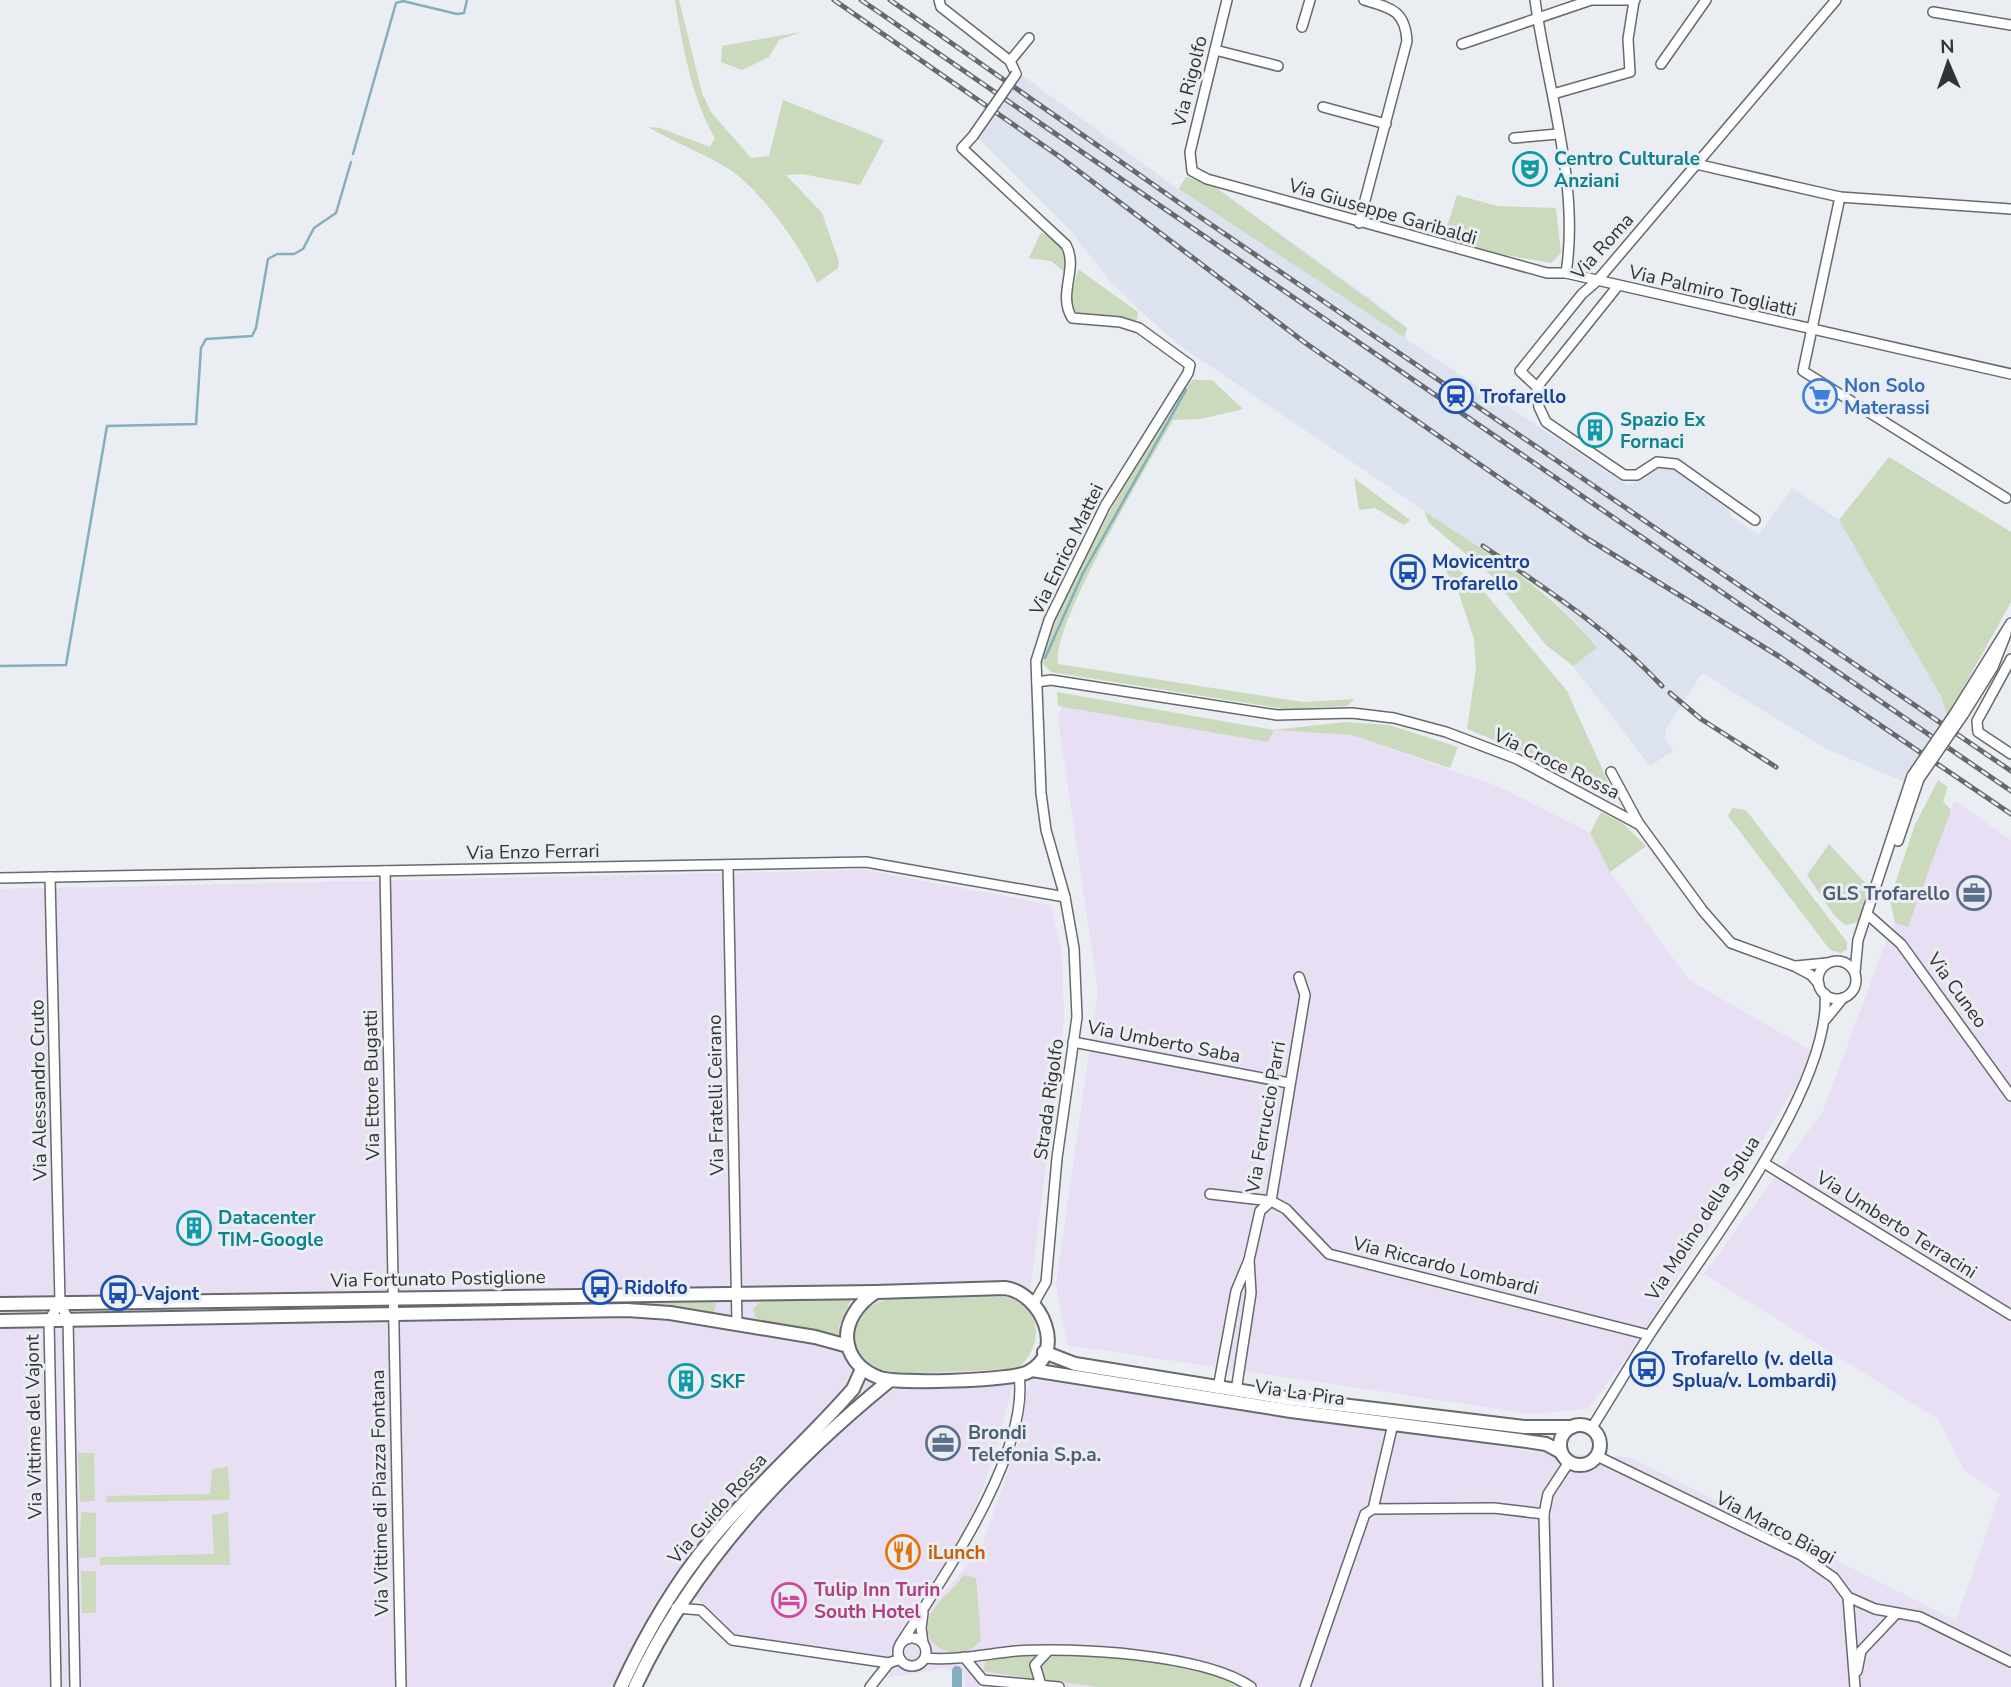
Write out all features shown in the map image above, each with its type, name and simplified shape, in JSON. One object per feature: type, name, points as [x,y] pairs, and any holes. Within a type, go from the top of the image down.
[{"type":"street","points":[[939,0],[942,7],[1010,61],[1029,38]]},
{"type":"street","name":"Via Rigolfo","points":[[1192,171],[1190,152],[1227,0]]},
{"type":"street","points":[[1302,27],[1310,0]]},
{"type":"street","points":[[1359,223],[1407,41],[1406,24],[1389,7],[1364,0]]},
{"type":"street","points":[[1535,0],[1559,134],[1570,249],[1566,273]]},
{"type":"street","points":[[1462,44],[1591,0],[1635,0],[1628,38],[1630,72],[1553,94]]},
{"type":"street","points":[[1661,64],[1706,0]]},
{"type":"street","name":"Via Roma","points":[[1617,287],[1537,387],[1520,371],[1582,294],[1597,281],[1836,0]]},
{"type":"street","points":[[1933,12],[2011,25]]},
{"type":"street","points":[[1215,50],[1278,66]]},
{"type":"street","name":"Via Enrico Mattei","points":[[1010,61],[1016,74],[962,148],[1066,245],[1072,264],[1066,289],[1066,308],[1072,318],[1119,322],[1139,328],[1190,365],[1105,506],[1049,620],[1036,661],[1041,793],[1046,830],[1065,897]]},
{"type":"street","points":[[1323,107],[1386,124]]},
{"type":"street","points":[[1514,138],[1559,134]]},
{"type":"street","points":[[1696,164],[1840,197],[2011,209]]},
{"type":"street","name":"Via Giuseppe Garibaldi","points":[[1192,171],[1207,179],[1359,223],[1535,270],[1566,273]]},
{"type":"street","points":[[1812,330],[1840,197]]},
{"type":"street","name":"Via Palmiro Togliatti","points":[[1566,273],[1617,287],[2011,374]]},
{"type":"street","name":"Via Palmiro Togliatti","points":[[1812,330],[1803,371],[2006,498]]},
{"type":"street","points":[[1537,387],[1539,407],[1546,422],[1624,475],[1637,475],[1657,462],[1676,464],[1755,520]]},
{"type":"street","points":[[1858,940],[1840,961],[1829,963],[1820,971],[1819,984],[1825,994],[1843,998],[1856,985],[1858,940],[1916,778],[1959,714],[2009,626]]},
{"type":"street","points":[[2011,659],[1977,721],[1978,732],[2011,754]]},
{"type":"street","name":"Via Croce Rossa","points":[[1037,682],[1051,680],[1277,715],[1352,713],[1394,718],[1446,732],[1517,759],[1640,825],[1703,912],[1731,943],[1794,966],[1811,975],[1819,984]]},
{"type":"street","points":[[1611,772],[1640,825]]},
{"type":"street","name":"Via Enzo Ferrari","points":[[0,878],[866,862],[1065,897]]},
{"type":"street","name":"Via Fratelli Ceirano","points":[[728,865],[737,1324]]},
{"type":"street","name":"Via Ettore Bugatti","points":[[385,871],[392,1297]]},
{"type":"street","name":"Via Alessandro Cruto","points":[[50,877],[60,1303]]},
{"type":"street","name":"Strada Rigolfo","points":[[1034,1303],[1046,1282],[1057,1157],[1077,1017],[1074,948],[1065,897]]},
{"type":"street","name":"Via Cuneo","points":[[1867,914],[1902,944],[2011,1096]]},
{"type":"street","points":[[1840,961],[1855,972]]},
{"type":"street","name":"Via Croce Rossa","points":[[1794,966],[1829,963]]},
{"type":"street","name":"Via Ferruccio Parri","points":[[1249,1260],[1260,1211],[1270,1201],[1305,995],[1299,977]]},
{"type":"street","name":"Via Molino della Splua","points":[[1825,994],[1826,1019]]},
{"type":"street","name":"Via Molino della Splua","points":[[1591,1429],[1649,1335],[1764,1163],[1797,1099],[1826,1019],[1843,998]]},
{"type":"street","name":"Via Umberto Saba","points":[[1073,1042],[1289,1083]]},
{"type":"street","name":"Via Umberto Terracini","points":[[1764,1163],[2011,1315]]},
{"type":"street","name":"Via Riccardo Lombardi","points":[[1210,1194],[1270,1201],[1286,1209],[1329,1254],[1649,1335]]},
{"type":"street","points":[[1218,1388],[1236,1291],[1249,1260]]},
{"type":"street","points":[[1236,1391],[1251,1293],[1249,1260]]},
{"type":"street","name":"Via Fortunato Postiglione","points":[[0,1304],[1005,1288],[1023,1293],[1034,1303]]},
{"type":"street","points":[[876,1292],[860,1304],[852,1319],[848,1346],[862,1369],[889,1381],[1019,1375],[1032,1370],[1044,1352],[1045,1320],[1034,1303]]},
{"type":"street","points":[[599,1294],[601,1311]]},
{"type":"street","name":"Via Vittime di Piazza Fontana","points":[[392,1297],[401,1687]]},
{"type":"street","name":"Via Vittime del Vajont","points":[[56,1687],[48,1320],[60,1303],[68,1319],[75,1687]]},
{"type":"street","name":"Via Fortunato Postiglione","points":[[0,1321],[601,1311],[670,1314],[815,1337],[848,1346]]},
{"type":"street","points":[[1230,1325],[1246,1327]]},
{"type":"street","name":"Via La Pira","points":[[1044,1352],[1075,1364],[1236,1391],[1524,1427],[1572,1427]]},
{"type":"street","name":"Via Guido Rossa","points":[[621,1687],[646,1635],[682,1577],[728,1520],[853,1389],[862,1369]]},
{"type":"street","name":"Via La Pira","points":[[1032,1370],[1181,1395],[1546,1444],[1565,1457]]},
{"type":"street","points":[[1019,1375],[1020,1399],[999,1468],[972,1532],[901,1643],[898,1651],[900,1659],[907,1665],[915,1666],[925,1658],[941,1660],[1048,1651],[1112,1653],[1226,1672],[1251,1687]]},
{"type":"street","name":"Via Guido Rossa","points":[[635,1687],[676,1608],[737,1528],[827,1436],[889,1381]]},
{"type":"street","points":[[1305,1687],[1360,1521],[1373,1509],[1392,1424]]},
{"type":"street","points":[[1548,1687],[1544,1514],[1548,1494],[1565,1457],[1563,1434],[1572,1427],[1591,1429],[1600,1445],[1597,1456],[1587,1464],[1565,1457]]},
{"type":"street","name":"Via Marco Biagi","points":[[1597,1456],[1801,1555],[1834,1578],[1848,1597],[1875,1609],[1920,1617],[2011,1662]]},
{"type":"street","points":[[52,1477],[71,1477]]},
{"type":"street","points":[[1373,1509],[1494,1508],[1544,1514]]},
{"type":"street","points":[[1848,1597],[1855,1683]]},
{"type":"street","points":[[925,1658],[921,1629],[926,1604]]},
{"type":"street","points":[[676,1608],[701,1610],[732,1640],[889,1663],[900,1659]]},
{"type":"street","points":[[1855,1683],[1861,1651],[1896,1614]]},
{"type":"street","points":[[901,1643],[912,1638],[923,1643]]},
{"type":"street","points":[[1041,1685],[1035,1665],[1048,1651]]},
{"type":"street","points":[[964,1657],[981,1684],[1059,1687]]},
{"type":"street","points":[[870,1687],[889,1663]]},
{"type":"shaded area","points":[[1019,73],[1178,189],[1186,177],[1215,187],[1375,302],[1407,328],[1405,338],[1628,486],[1661,466],[1678,469],[1728,505],[1730,516],[1759,535],[1792,488],[1839,520],[1942,698],[1947,717],[1905,782],[1826,749],[1702,673],[1666,729],[1665,738],[1673,751],[1650,766],[1573,666],[1597,648],[1579,625],[1546,593],[1182,347],[1108,279],[1071,231],[975,135]]},
{"type":"shaded area","points":[[1062,706],[1268,742],[1273,730],[1352,735],[1502,788],[1590,833],[1610,872],[1689,980],[1816,1053],[1632,1351],[1588,1409],[1532,1414],[1067,1345],[1056,1284],[1098,991],[1058,719]]},
{"type":"shaded area","points":[[1954,800],[2011,840],[2011,1687],[965,1687],[964,1673],[944,1668],[889,1678],[880,1667],[885,1660],[737,1637],[673,1576],[655,1603],[614,1687],[0,1687],[0,889],[865,870],[1051,905],[1062,954],[1064,1019],[1032,1279],[1009,1401],[977,1503],[956,1546],[905,1622],[888,1656],[980,1551],[1020,1438],[1029,1379],[1543,1453],[1629,1457],[1956,1620],[2000,1494],[1964,1470],[1938,1419],[1704,1274],[1823,1111],[1885,944],[1895,923],[1908,927]]},
{"type":"green space","points":[[675,0],[679,0],[702,93],[711,112],[751,158],[769,156],[783,100],[884,140],[860,185],[802,174],[786,175],[822,213],[839,262],[838,268],[817,283],[779,221],[741,178],[719,163],[648,127],[660,128],[710,147],[715,138],[694,88]]},
{"type":"green space","points":[[801,32],[779,40],[769,57],[742,70],[721,62],[722,46]]},
{"type":"green space","points":[[1186,177],[1215,187],[1407,328],[1404,337],[1179,189]]},
{"type":"green space","points":[[1457,195],[1497,206],[1556,208],[1561,253],[1551,263],[1483,251],[1443,239]]},
{"type":"green space","points":[[1041,232],[1061,248],[1066,273],[1051,261],[1029,258]]},
{"type":"green space","points":[[1078,269],[1138,312],[1137,320],[1095,320],[1076,313],[1071,298]]},
{"type":"green space","points":[[1192,380],[1212,380],[1243,409],[1201,419],[1173,420],[1085,581],[1060,644],[1058,664],[1303,702],[1354,699],[1347,706],[1284,709],[1051,672],[1039,660],[1060,607],[1110,511],[1149,444]]},
{"type":"green space","points":[[1889,457],[2011,532],[2011,602],[1947,717],[1942,698],[1839,520]]},
{"type":"green space","points":[[1354,478],[1410,520],[1404,525],[1375,508],[1359,510]]},
{"type":"green space","points":[[1424,511],[1538,590],[1559,607],[1597,648],[1573,666],[1546,645],[1492,576],[1429,523]]},
{"type":"green space","points":[[1432,553],[1444,558],[1474,580],[1567,691],[1614,795],[1544,760],[1467,729],[1476,668],[1474,639],[1456,585]]},
{"type":"green space","points":[[1057,692],[1273,730],[1345,722],[1389,725],[1458,747],[1450,768],[1352,735],[1274,730],[1268,742],[1058,706]]},
{"type":"green space","points":[[1938,780],[1948,787],[1943,801],[1951,810],[1908,927],[1895,923],[1890,900],[1915,825]]},
{"type":"green space","points":[[1732,808],[1746,810],[1847,942],[1847,949],[1841,953],[1830,950],[1728,816]]},
{"type":"green space","points":[[1601,812],[1622,823],[1646,846],[1610,872],[1590,833]]},
{"type":"green space","points":[[1829,844],[1872,890],[1859,922],[1845,925],[1834,915],[1807,875]]},
{"type":"green space","points":[[1004,1297],[1017,1301],[1026,1308],[1036,1327],[1032,1349],[1017,1369],[886,1374],[871,1366],[861,1356],[856,1345],[858,1320],[866,1310],[879,1302],[895,1298]]},
{"type":"green space","points":[[709,1299],[716,1304],[714,1313],[604,1300]]},
{"type":"green space","points":[[851,1299],[839,1326],[840,1335],[761,1321],[756,1318],[753,1309],[762,1300]]},
{"type":"green space","points":[[78,1453],[94,1453],[95,1501],[80,1502]]},
{"type":"green space","points":[[228,1467],[230,1500],[106,1502],[107,1496],[210,1494],[212,1469]]},
{"type":"green space","points":[[81,1512],[96,1513],[96,1557],[79,1558]]},
{"type":"green space","points":[[228,1512],[230,1565],[100,1565],[100,1557],[214,1554],[212,1515]]},
{"type":"green space","points":[[81,1571],[96,1571],[96,1613],[82,1613]]},
{"type":"green space","points":[[964,1575],[976,1578],[981,1641],[967,1652],[957,1654],[939,1648],[930,1640],[928,1629],[929,1620],[937,1604]]},
{"type":"green space","points":[[1035,1655],[1031,1668],[1034,1679],[984,1671],[985,1660]]},
{"type":"green space","points":[[1050,1656],[1121,1658],[1174,1665],[1199,1670],[1240,1687],[1099,1687],[1048,1680],[1041,1673],[1040,1663]]},
{"type":"waterway","points":[[353,154],[396,3],[403,1],[457,14],[464,13],[467,0]]},
{"type":"waterway","points":[[0,666],[66,665],[107,426],[196,424],[201,348],[206,339],[252,336],[256,328],[268,259],[277,254],[294,254],[303,249],[314,228],[336,213],[351,162]]},
{"type":"waterway","points":[[1045,658],[1083,573],[1186,390]]},
{"type":"waterway","points":[[957,1671],[957,1687]]},
{"type":"railway","points":[[834,0],[1060,157],[1304,342],[1430,430],[1588,539],[1780,657],[2011,814]]},
{"type":"railway","points":[[861,0],[2011,791]]},
{"type":"railway","points":[[890,0],[1181,204],[2011,771]]},
{"type":"railway","points":[[1483,546],[1599,628],[1662,686]]},
{"type":"railway","points":[[1670,693],[1701,719],[1776,767]]},
{"type":"place","name":"Centro Culturale Anziani","points":[[1530,169]]},
{"type":"place","name":"Trofarello","points":[[1456,396]]},
{"type":"place","name":"Non Solo Materassi","points":[[1820,396]]},
{"type":"place","name":"Spazio Ex Fornaci","points":[[1595,430]]},
{"type":"place","name":"Movicentro Trofarello","points":[[1408,572]]},
{"type":"place","name":"GLS Trofarello","points":[[1974,893]]},
{"type":"place","name":"Datacenter TIM-Google","points":[[194,1228]]},
{"type":"place","name":"Ridolfo","points":[[600,1287]]},
{"type":"place","name":"Vajont","points":[[118,1293]]},
{"type":"place","name":"Trofarello (v. della Splua/v. Lombardi)","points":[[1647,1369]]},
{"type":"place","name":"SKF","points":[[686,1381]]},
{"type":"place","name":"Brondi Telefonia S.p.a.","points":[[943,1443]]},
{"type":"place","name":"iLunch","points":[[903,1552]]},
{"type":"place","name":"Tulip Inn Turin South Hotel","points":[[789,1600]]}]
